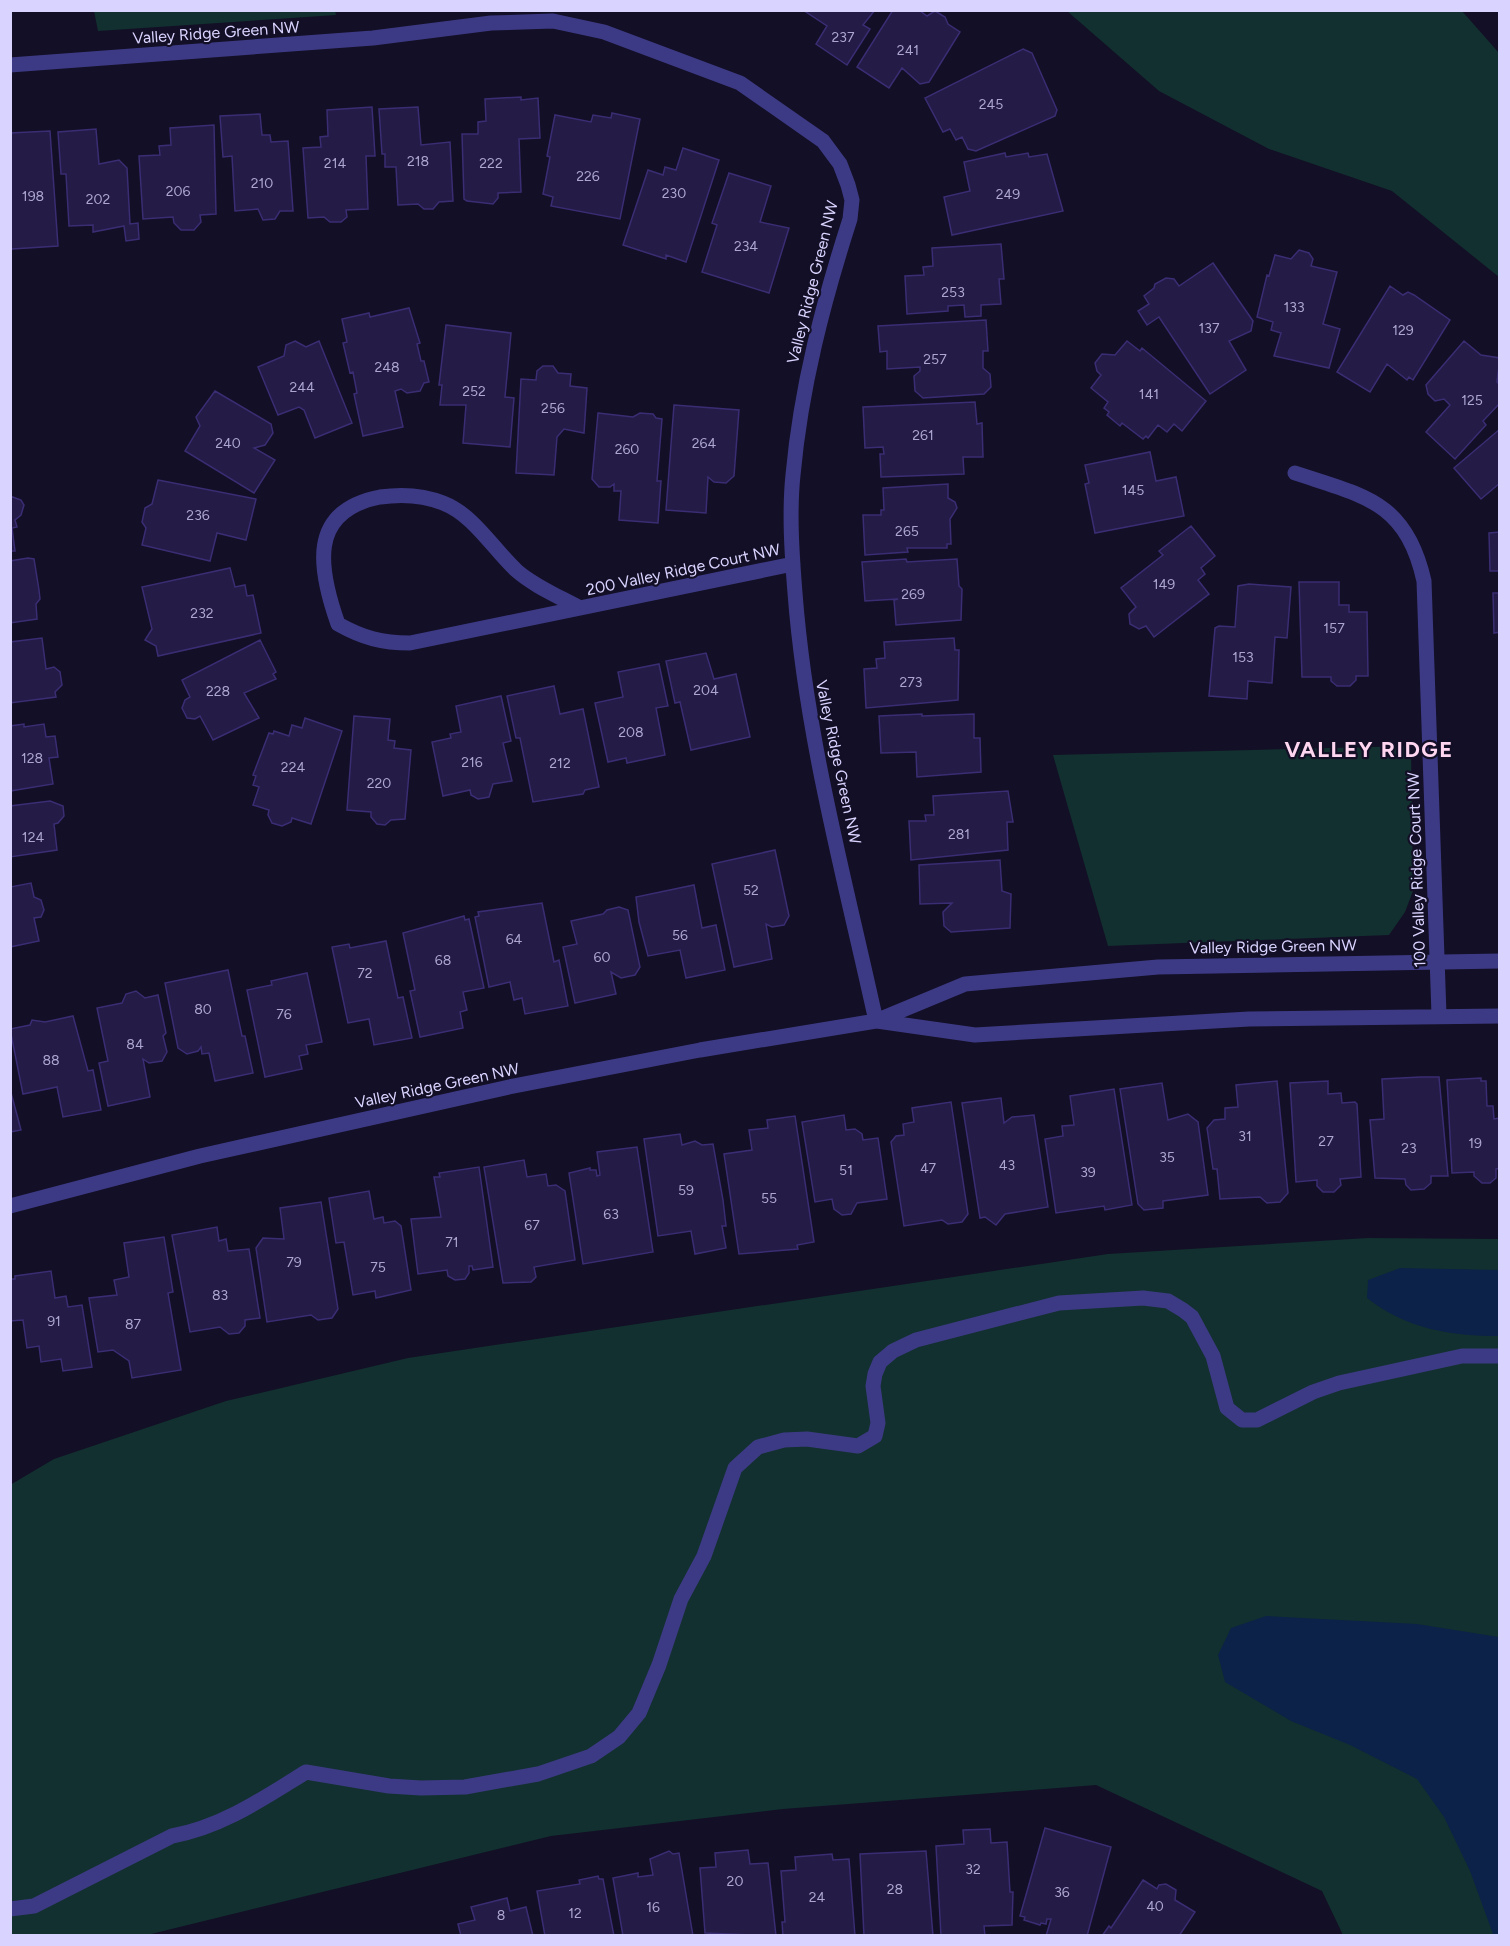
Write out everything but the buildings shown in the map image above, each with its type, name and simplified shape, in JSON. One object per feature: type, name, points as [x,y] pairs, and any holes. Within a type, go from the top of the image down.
[{"type":"street","name":"Valley Ridge Green NW","points":[[10,65],[373,38],[491,23],[553,21],[614,36],[740,83],[823,141],[840,165],[852,200],[850,219],[809,362],[792,477],[793,564],[800,663],[809,715],[876,1021]]},
{"type":"street","name":"100 Valley Ridge Court NW","points":[[1295,473],[1369,498],[1393,517],[1417,550],[1424,581],[1439,1015]]},
{"type":"street","name":"200 Valley Ridge Court NW","points":[[580,608],[518,573],[477,527],[444,503],[402,493],[363,501],[346,509],[332,522],[324,548],[324,573],[338,624],[360,636],[382,643],[410,643],[580,608],[793,564]]},
{"type":"street","name":"Valley Ridge Green NW","points":[[10,1206],[200,1156],[510,1087],[700,1050],[876,1021],[965,984],[1158,967],[1437,960],[1500,961]]},
{"type":"street","name":"Valley Ridge Green NW","points":[[876,1021],[975,1035],[1249,1019],[1500,1016]]},
{"type":"street","points":[[10,1909],[34,1906],[172,1836],[193,1832],[239,1813],[306,1772],[389,1786],[421,1788],[465,1786],[538,1774],[591,1756],[619,1737],[639,1713],[659,1665],[681,1599],[704,1556],[735,1468],[758,1447],[784,1440],[807,1439],[858,1446],[875,1436],[878,1423],[873,1386],[880,1362],[893,1351],[916,1340],[1059,1303],[1143,1298],[1168,1301],[1192,1317],[1213,1356],[1227,1408],[1242,1420],[1257,1420],[1312,1392],[1339,1383],[1462,1356],[1500,1356]]},
{"type":"green space","points":[[335,10],[336,15],[98,31],[94,11]]},
{"type":"green space","points":[[1067,11],[1462,11],[1499,53],[1499,277],[1392,191],[1269,149],[1159,91]]},
{"type":"green space","points":[[1411,746],[1413,891],[1405,912],[1389,935],[1108,946],[1053,755]]},
{"type":"green space","points":[[1368,1238],[1499,1239],[1499,1935],[1343,1935],[1322,1891],[1096,1785],[783,1809],[551,1836],[147,1935],[11,1935],[10,1485],[54,1459],[226,1401],[408,1358],[1108,1254]]},
{"type":"water","points":[[1400,1268],[1499,1270],[1499,1336],[1430,1329],[1397,1317],[1367,1298],[1368,1280]]},
{"type":"water","points":[[1266,1616],[1417,1624],[1499,1637],[1499,1935],[1493,1934],[1470,1871],[1444,1817],[1417,1779],[1350,1745],[1291,1721],[1225,1682],[1218,1655],[1231,1628]]},
{"type":"district","name":"VALLEY RIDGE","points":[[1369,749]]}]
